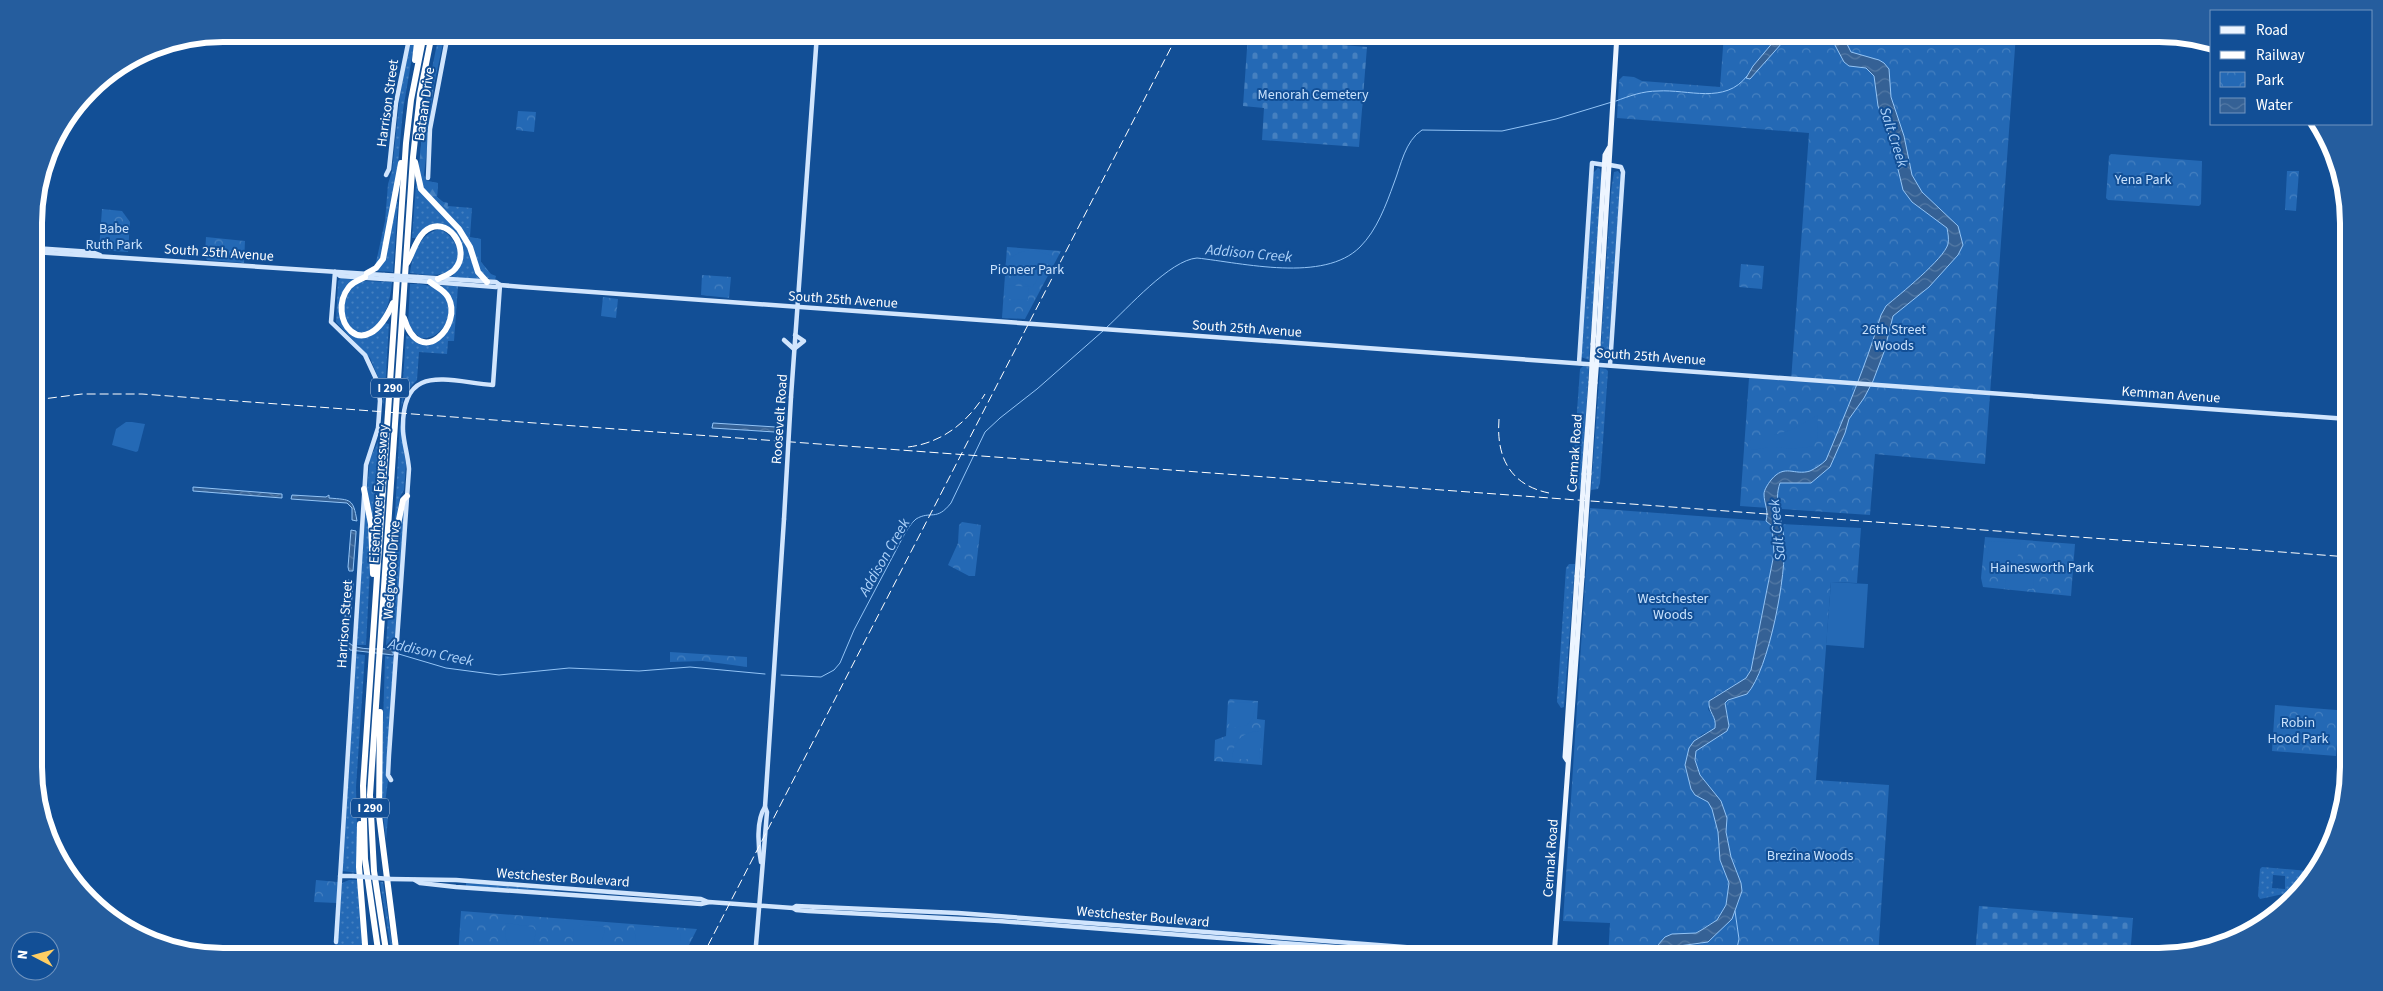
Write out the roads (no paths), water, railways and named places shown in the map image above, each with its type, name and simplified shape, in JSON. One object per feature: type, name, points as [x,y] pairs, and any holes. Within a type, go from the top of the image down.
[{"type":"highway","points":[[416,71],[417,42]]},
{"type":"highway","name":"Eisenhower Expressway","points":[[378,948],[366,876],[362,816],[406,143],[416,71],[422,42]]},
{"type":"highway","name":"Eisenhower Expressway","points":[[386,948],[374,871],[370,828],[370,795],[413,157],[420,94],[430,42]]},
{"type":"highway","points":[[396,297],[384,321],[376,331],[364,336],[351,332],[343,320],[343,300],[350,285],[376,268],[383,259],[402,153],[406,143]]},
{"type":"highway","points":[[413,157],[422,189],[459,229],[470,247],[478,272],[487,282]]},
{"type":"highway","points":[[406,267],[422,234],[434,227],[446,228],[454,233],[458,240],[460,259],[454,271],[438,278]]},
{"type":"highway","points":[[402,314],[408,333],[416,340],[432,341],[443,333],[450,320],[450,302],[443,291],[430,282]]},
{"type":"highway","points":[[364,488],[371,524],[373,577],[376,593]]},
{"type":"highway","points":[[385,570],[391,558],[403,500],[407,496]]},
{"type":"highway","points":[[378,678],[381,689],[378,775],[379,815],[396,948]]},
{"type":"highway","points":[[362,816],[358,839],[365,948]]},
{"type":"main road","name":"Cermak Road","points":[[1555,948],[1567,760],[1565,757],[1596,344],[1607,165],[1605,155],[1609,148],[1616,42]]},
{"type":"street","name":"Harrison Street","points":[[386,175],[389,169],[396,103],[408,42]]},
{"type":"street","name":"Bataan Drive","points":[[428,178],[430,129],[446,42]]},
{"type":"street","name":"Roosevelt Road","points":[[756,948],[761,864],[767,812],[765,807],[794,349],[817,42]]},
{"type":"street","points":[[1579,363],[1592,163],[1621,168],[1623,172],[1610,365]]},
{"type":"street","name":"South 25th Avenue","points":[[42,249],[92,252],[101,255],[335,272],[340,276],[366,275],[418,279],[438,278],[496,282],[500,285]]},
{"type":"street","name":"South 25th Avenue","points":[[42,253],[90,257],[101,255]]},
{"type":"street","name":"Harrison Street","points":[[335,272],[331,322],[369,361],[379,389],[378,428],[367,459],[364,488],[336,942]]},
{"type":"street","name":"South 25th Avenue","points":[[418,279],[430,282],[496,287],[500,285],[798,308],[1992,392]]},
{"type":"street","name":"Wedgwood Drive","points":[[391,780],[388,775],[409,461],[403,430],[406,398],[412,388],[421,382],[444,381],[493,385],[500,285]]},
{"type":"street","points":[[795,335],[804,341],[794,349],[784,340],[795,335]]},
{"type":"street","name":"Kemman Avenue","points":[[1992,392],[2340,418]]},
{"type":"street","name":"Westchester Boulevard","points":[[340,876],[486,882],[701,899],[709,902],[793,908],[802,911],[999,921],[1348,948]]},
{"type":"street","name":"Westchester Boulevard","points":[[793,908],[796,906],[958,912],[1418,948]]},
{"type":"water","points":[[1773,42],[1783,42],[1750,79],[1746,78],[1753,66]]},
{"type":"water","name":"Salt Creek","points":[[1833,42],[1846,42],[1851,52],[1879,60],[1889,69],[1891,97],[1904,136],[1912,175],[1922,192],[1958,226],[1963,245],[1958,255],[1929,287],[1893,316],[1884,352],[1873,381],[1849,419],[1830,467],[1811,483],[1780,483],[1778,504],[1784,540],[1783,575],[1769,643],[1755,682],[1747,694],[1728,700],[1725,703],[1729,726],[1727,731],[1696,751],[1695,760],[1700,775],[1721,801],[1727,818],[1726,832],[1731,857],[1741,883],[1742,891],[1732,919],[1708,942],[1675,948],[1654,948],[1665,937],[1672,934],[1696,933],[1703,929],[1717,920],[1726,905],[1729,883],[1720,860],[1718,832],[1712,809],[1708,802],[1695,795],[1691,789],[1685,765],[1689,748],[1694,741],[1715,728],[1715,720],[1709,701],[1746,678],[1751,670],[1774,554],[1772,526],[1766,521],[1765,489],[1771,480],[1781,472],[1810,471],[1826,460],[1886,306],[1930,267],[1945,251],[1948,244],[1947,228],[1912,202],[1903,190],[1891,140],[1878,106],[1874,76],[1866,68],[1849,66],[1844,62]]},
{"type":"water","points":[[713,423],[776,427],[776,429],[775,432],[712,428]]},
{"type":"water","points":[[193,487],[282,494],[282,498],[193,491]]},
{"type":"water","points":[[292,495],[326,497],[329,495],[329,498],[346,500],[352,504],[357,521],[352,520],[352,508],[347,503],[291,499]]},
{"type":"water","points":[[351,530],[356,531],[356,533],[353,571],[349,571],[348,567]]},
{"type":"water","points":[[348,580],[353,583],[350,621],[345,621],[345,617]]},
{"type":"water","points":[[345,630],[349,631],[348,642],[352,645],[370,649],[394,649],[393,655],[350,650],[345,642]]},
{"type":"waterway","name":"Addison Creek","points":[[1616,101],[1652,91],[1717,93],[1738,85],[1747,76]]},
{"type":"waterway","name":"Addison Creek","points":[[1106,328],[1150,286],[1174,267],[1186,261],[1197,258],[1259,266],[1305,268],[1326,265],[1345,258],[1360,247],[1376,225],[1388,200],[1401,161],[1411,140],[1422,130],[1502,131],[1556,119],[1612,102]]},
{"type":"waterway","name":"Addison Creek","points":[[781,675],[821,677],[834,670],[840,663],[854,630],[911,525],[916,519],[926,515],[937,514],[946,509],[951,503],[985,432],[1103,331]]},
{"type":"waterway","name":"Addison Creek","points":[[392,652],[446,668],[499,675],[569,668],[639,671],[690,667],[765,674]]},
{"type":"waterway","points":[[1735,911],[1739,939],[1737,948]]},
{"type":"railway","points":[[707,948],[1174,42]]},
{"type":"railway","points":[[42,399],[82,394],[142,394],[2340,556]]},
{"type":"railway","points":[[908,447],[920,445],[943,436],[971,414],[985,394]]},
{"type":"railway","points":[[1499,419],[1500,445],[1508,467],[1524,483],[1549,493]]},
{"type":"park label","name":"Menorah Cemetery","points":[[1313,94]]},
{"type":"park label","name":"Yena Park","points":[[2143,179]]},
{"type":"park label","name":"Babe Ruth Park","points":[[114,236]]},
{"type":"park label","name":"Pioneer Park","points":[[1027,269]]},
{"type":"park label","name":"26th Street Woods","points":[[1894,338]]},
{"type":"park label","name":"Hainesworth Park","points":[[2042,567]]},
{"type":"park label","name":"Westchester Woods","points":[[1673,606]]},
{"type":"park label","name":"Robin Hood Park","points":[[2298,730]]},
{"type":"park label","name":"Brezina Woods","points":[[1810,855]]}]
